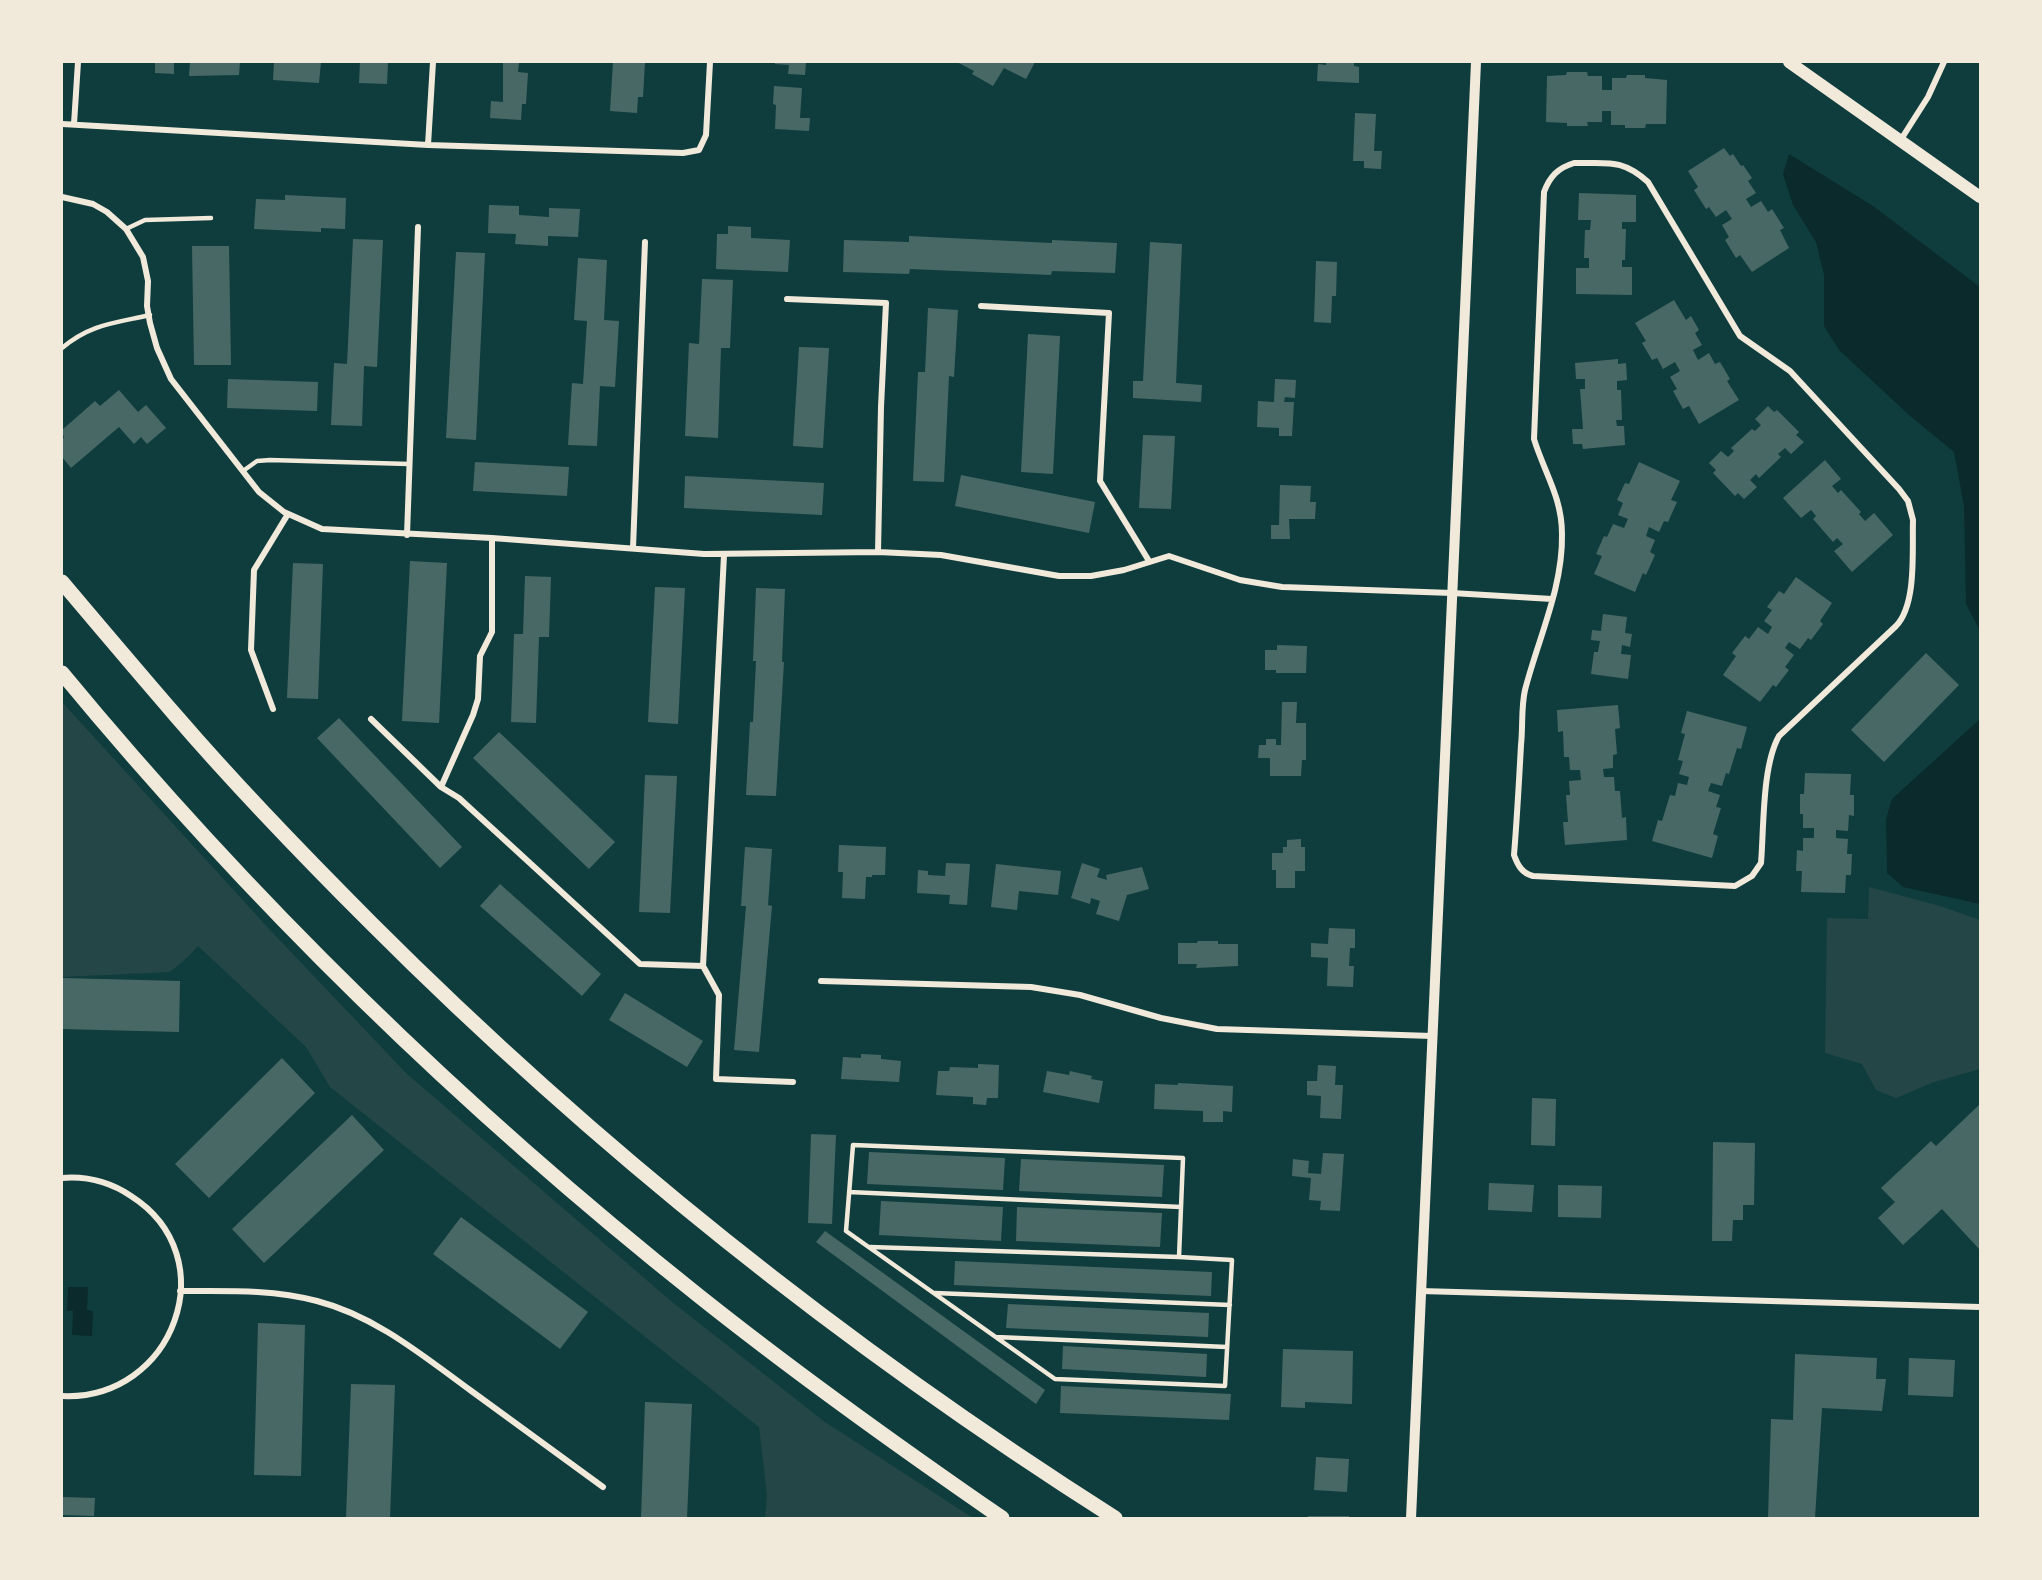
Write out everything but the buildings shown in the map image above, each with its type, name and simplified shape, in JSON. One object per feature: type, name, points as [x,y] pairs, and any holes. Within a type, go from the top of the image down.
[{"type":"main road","points":[[1789,62],[1980,197]]},
{"type":"main road","points":[[62,582],[177,717],[306,856],[439,990],[560,1101],[700,1220],[853,1339],[991,1437],[1115,1518]]},
{"type":"main road","points":[[62,673],[172,801],[282,918],[367,1003],[508,1135],[614,1227],[746,1333],[900,1448],[1002,1518]]},
{"type":"street","points":[[74,124],[78,62]]},
{"type":"street","points":[[428,145],[433,62]]},
{"type":"street","points":[[62,124],[428,145],[683,153],[699,150],[706,135],[710,62]]},
{"type":"street","points":[[1411,1518],[1476,62]]},
{"type":"street","points":[[1900,141],[1928,97],[1944,62]]},
{"type":"street","points":[[1574,163],[1628,166],[1648,182],[1740,336],[1790,371],[1908,501],[1913,520],[1910,600],[1903,618],[1779,736],[1769,763],[1761,863],[1748,880],[1735,886],[1533,876],[1518,866],[1514,855],[1525,693],[1552,599],[1560,567],[1561,518],[1553,486],[1534,438],[1544,192],[1549,180],[1557,170],[1574,163]]},
{"type":"street","points":[[62,197],[93,204],[107,212],[126,229],[143,257],[148,281],[147,306],[157,348],[171,380],[269,501],[288,514],[322,529],[492,538],[724,555],[878,552],[941,555],[1059,576],[1102,574],[1124,570],[1169,556],[1240,580],[1282,587],[1552,599]]},
{"type":"street","points":[[406,535],[418,227]]},
{"type":"street","points":[[633,548],[645,242]]},
{"type":"street","points":[[787,299],[886,303],[878,552]]},
{"type":"street","points":[[981,306],[1109,313],[1100,481],[1149,561]]},
{"type":"street","points":[[273,708],[251,650],[254,570],[288,514]]},
{"type":"street","points":[[441,787],[473,715],[478,699],[480,656],[492,632],[492,538]]},
{"type":"street","points":[[724,555],[703,966],[719,994],[716,1079],[793,1082]]},
{"type":"street","points":[[371,719],[441,787],[459,798],[640,964],[703,966]]},
{"type":"street","points":[[821,981],[1031,987],[1080,995],[1161,1018],[1217,1029],[1432,1036]]},
{"type":"street","points":[[62,1178],[87,1179],[106,1183],[129,1194],[148,1209],[159,1222],[171,1243],[178,1267],[180,1291],[171,1330],[160,1351],[143,1369],[124,1383],[102,1392],[62,1396]]},
{"type":"street","points":[[180,1291],[285,1295],[317,1301],[373,1323],[408,1345],[603,1487]]},
{"type":"street","points":[[1421,1291],[1980,1307]]},
{"type":"lane","points":[[126,229],[145,220],[211,218]]},
{"type":"lane","points":[[62,348],[77,335],[93,328],[150,315]]},
{"type":"lane","points":[[243,471],[257,462],[270,460],[409,464]]},
{"type":"lane","points":[[869,1247],[1232,1260],[1225,1386],[1055,1379],[846,1231],[853,1145],[1183,1158],[1179,1257]]},
{"type":"lane","points":[[849,1192],[1181,1207]]},
{"type":"lane","points":[[934,1293],[1230,1305]]},
{"type":"lane","points":[[995,1336],[1227,1347]]},
{"type":"shaded area","points":[[1789,154],[1873,206],[1980,287],[1980,631],[1966,604],[1964,506],[1954,452],[1909,415],[1839,350],[1824,326],[1824,275],[1816,242],[1793,205],[1783,174]]},
{"type":"shaded area","points":[[62,702],[270,930],[407,1074],[671,1301],[825,1422],[973,1518],[765,1518],[767,1495],[759,1427],[330,1087],[306,1047],[198,946],[170,972],[62,977]]},
{"type":"shaded area","points":[[1980,719],[1980,904],[1903,887],[1887,873],[1886,819],[1892,799]]},
{"type":"shaded area","points":[[1869,887],[1940,906],[1980,920],[1980,1069],[1934,1082],[1896,1098],[1876,1090],[1862,1064],[1825,1053],[1827,918],[1868,919]]},
{"type":"shaded area","points":[[68,1287],[88,1287],[87,1310],[93,1311],[92,1336],[72,1335],[73,1311],[67,1311]]}]
